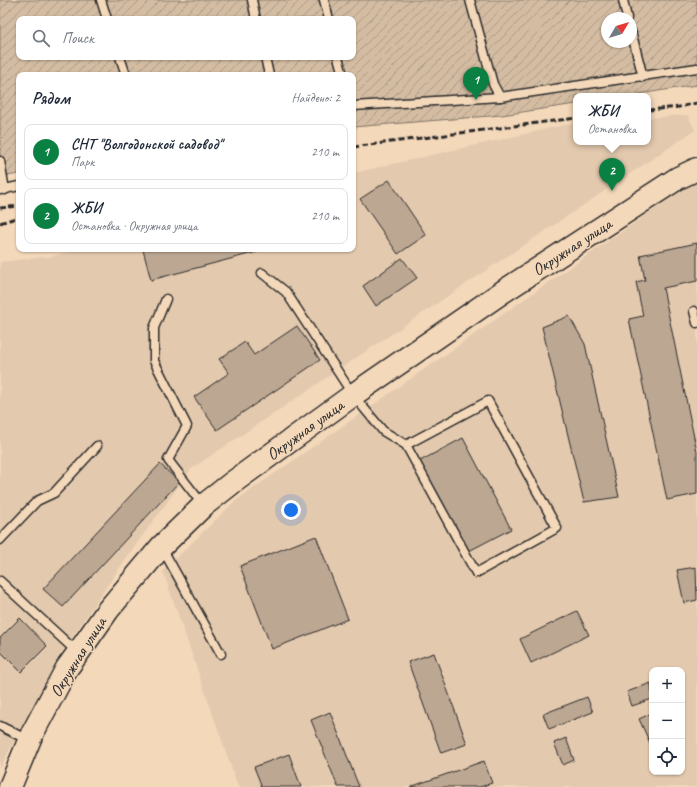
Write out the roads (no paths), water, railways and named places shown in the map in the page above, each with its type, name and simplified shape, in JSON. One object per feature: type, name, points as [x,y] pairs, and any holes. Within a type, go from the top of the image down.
[{"type":"main road","name":"Окружная улица","points":[[10,787],[29,741],[67,668],[108,610],[161,547],[204,506],[232,483],[353,395],[504,291],[678,178],[697,169]]},
{"type":"lane","points":[[101,0],[107,16]]},
{"type":"lane","points":[[252,0],[255,16]]},
{"type":"lane","points":[[324,0],[328,16]]},
{"type":"lane","points":[[470,0],[493,84],[500,97]]},
{"type":"lane","points":[[623,0],[626,12]]},
{"type":"lane","points":[[636,48],[643,76]]},
{"type":"lane","points":[[121,60],[125,72]]},
{"type":"lane","points":[[266,60],[268,72]]},
{"type":"lane","points":[[339,60],[342,72]]},
{"type":"lane","points":[[356,106],[500,97],[697,68]]},
{"type":"lane","points":[[0,161],[2,190],[16,187]]},
{"type":"lane","points":[[262,273],[286,292],[353,395],[383,431],[406,445],[476,573],[557,528],[488,401],[406,445]]},
{"type":"lane","points":[[166,299],[154,328],[154,361],[187,426],[168,460],[204,506]]},
{"type":"lane","points":[[694,311],[697,323]]},
{"type":"lane","points":[[0,540],[36,501],[54,493],[97,446]]},
{"type":"lane","points":[[161,547],[221,654]]},
{"type":"lane","points":[[0,581],[78,653]]},
{"type":"lane","points":[[0,726],[29,741]]},
{"type":"railway","points":[[651,110],[679,107],[697,103]]},
{"type":"railway","points":[[356,147],[573,118]]},
{"type":"railway","points":[[0,208],[16,206]]},
{"type":"railway","points":[[0,223],[16,218]]},
{"type":"place","name":"СНТ \"Волгодонской садовод\"","points":[[476,100]]},
{"type":"place","name":"ЖБИ","points":[[612,191]]}]
